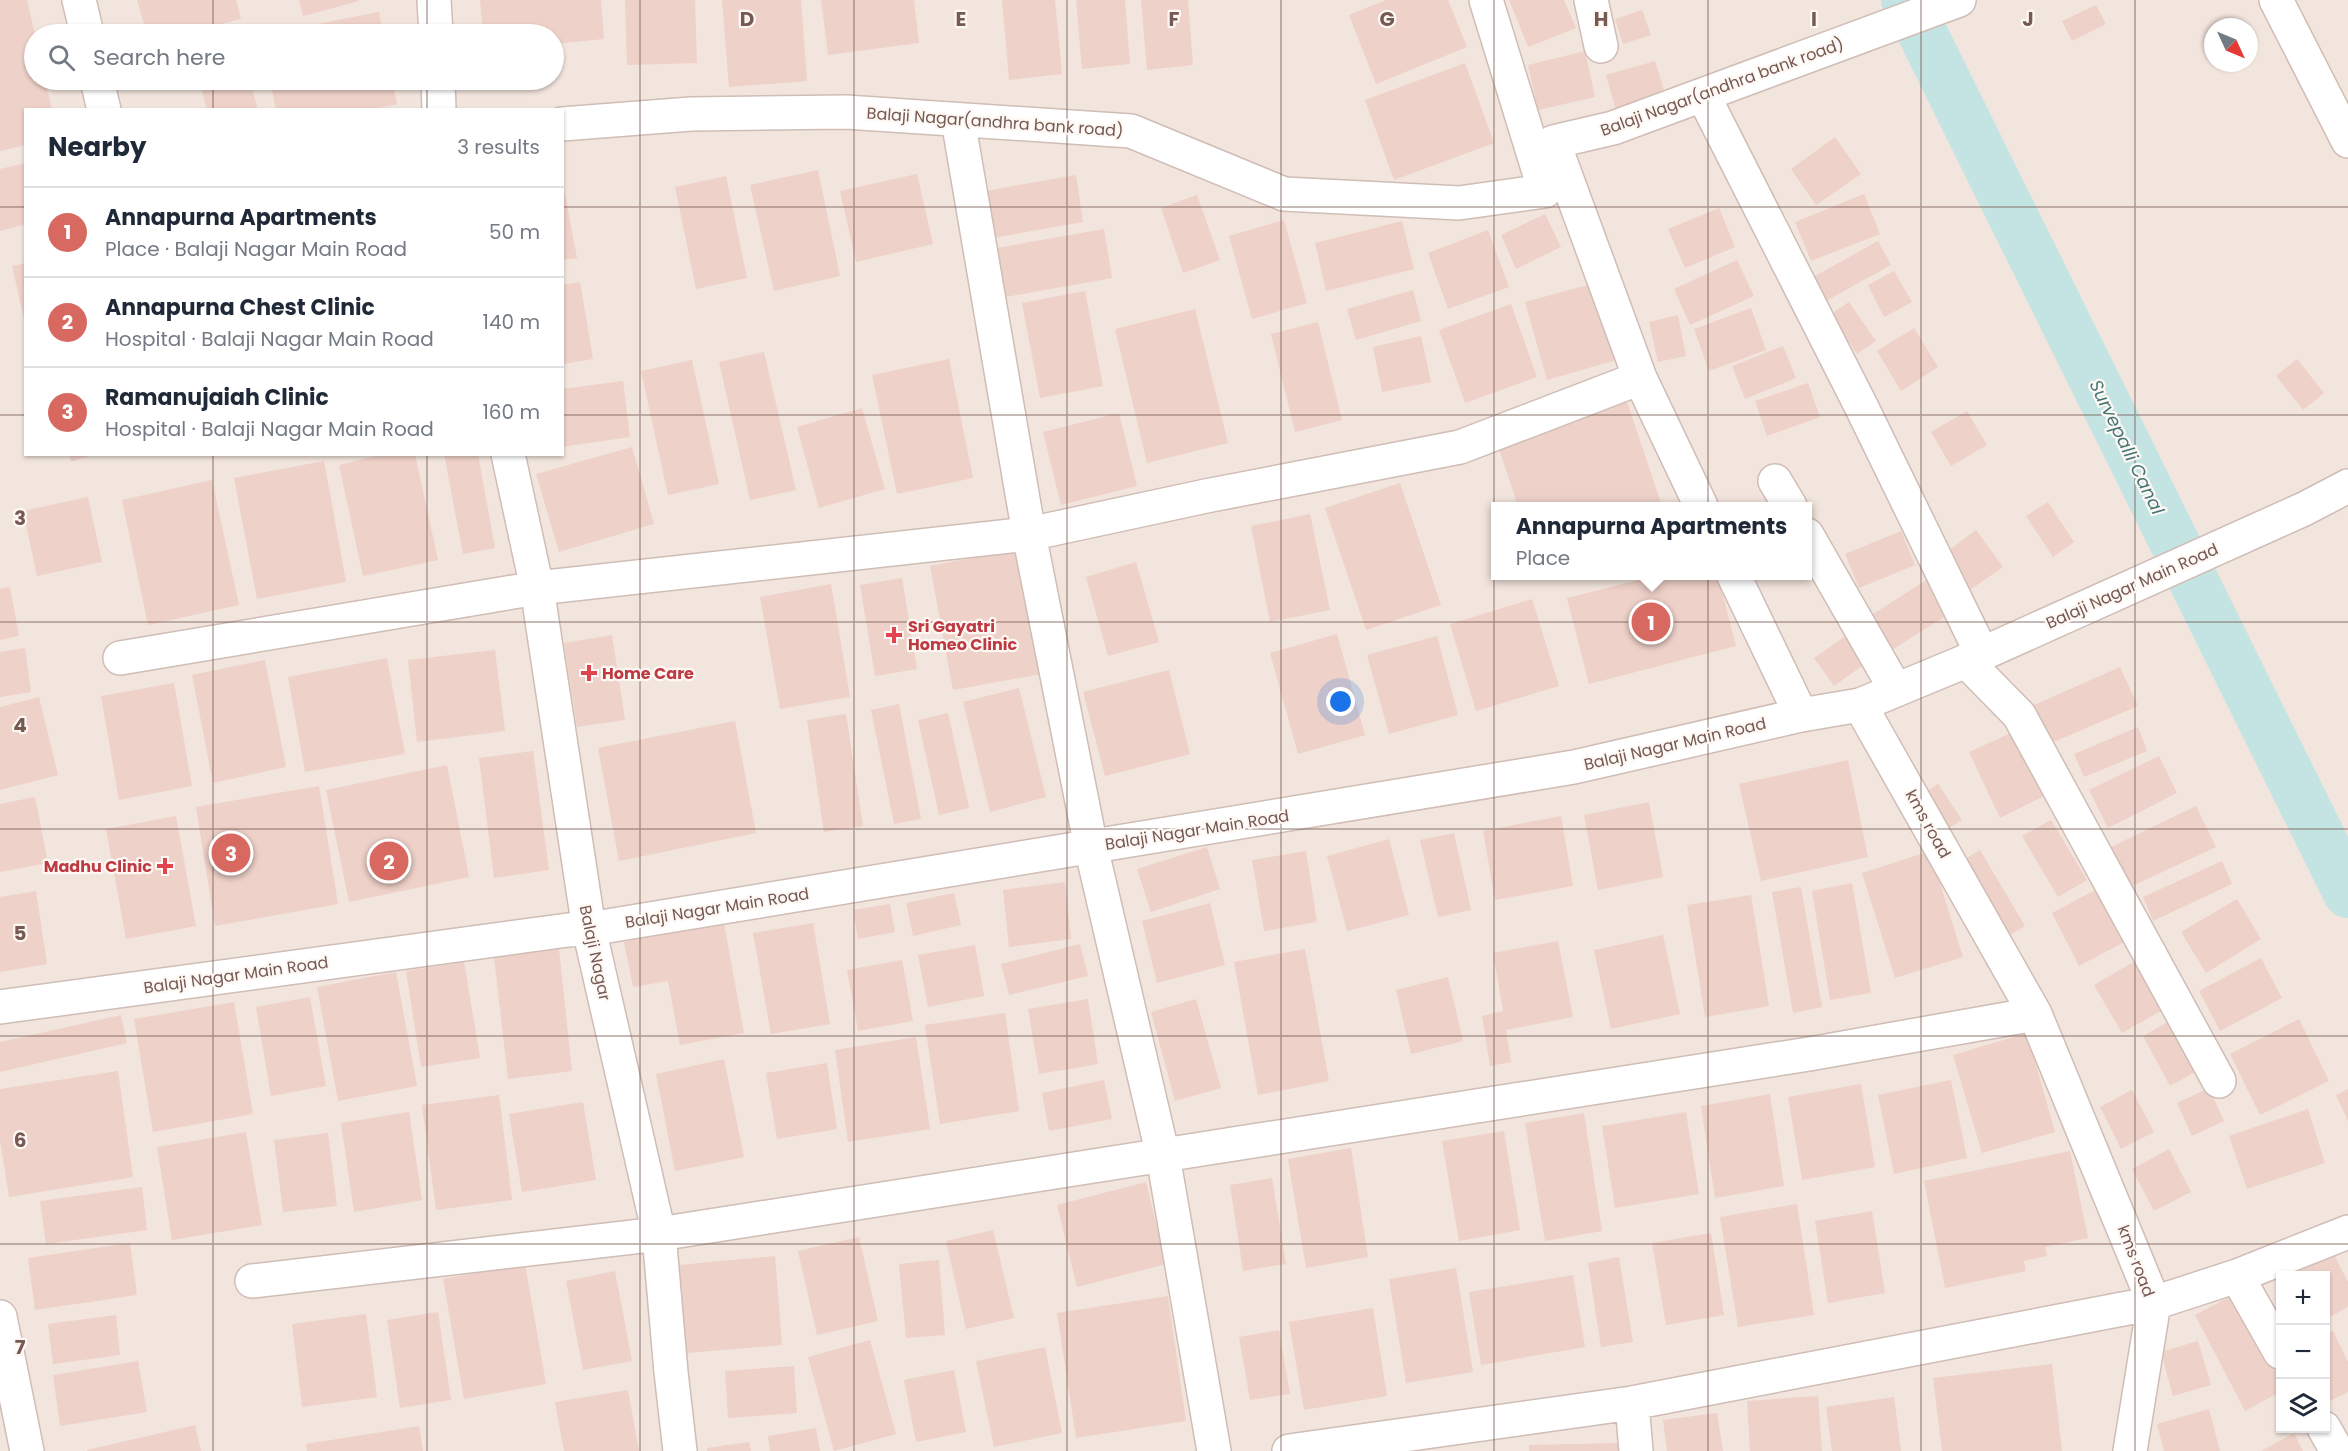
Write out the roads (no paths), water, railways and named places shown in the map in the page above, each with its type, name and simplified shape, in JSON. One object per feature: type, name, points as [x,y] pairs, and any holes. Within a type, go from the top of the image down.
[{"type":"street","points":[[79,0],[85,24]]},
{"type":"street","points":[[434,0],[435,24]]},
{"type":"street","points":[[1486,0],[1545,191]]},
{"type":"street","points":[[1591,0],[1601,46]]},
{"type":"street","name":"Balaji Nagar(andhra bank road)","points":[[1553,142],[1613,128],[1959,0]]},
{"type":"street","points":[[2276,0],[2348,141]]},
{"type":"street","points":[[99,90],[104,108]]},
{"type":"street","points":[[438,90],[439,108]]},
{"type":"street","points":[[1703,94],[1862,408],[1974,657],[2019,715],[2219,1081]]},
{"type":"street","name":"Balaji Nagar(andhra bank road)","points":[[564,124],[691,114],[846,112],[1131,131],[1284,194],[1459,202],[1545,191]]},
{"type":"street","points":[[958,120],[1029,534],[1090,847],[1162,1156],[1214,1451]]},
{"type":"street","points":[[1545,191],[1553,142]]},
{"type":"street","points":[[1553,142],[1640,378],[1699,502]]},
{"type":"street","points":[[120,658],[537,588],[1029,534],[1206,496],[1460,447],[1640,378]]},
{"type":"street","name":"Balaji Nagar","points":[[508,456],[537,588],[589,929],[659,1234],[680,1451]]},
{"type":"street","name":"Balaji Nagar Main Road","points":[[0,1007],[589,929],[1574,767],[1801,715],[1860,705],[2084,608],[2348,486]]},
{"type":"street","points":[[1812,544],[1896,690]]},
{"type":"street","points":[[1736,580],[1801,715]]},
{"type":"street","name":"kms road","points":[[1289,1451],[1632,1403],[2154,1303],[2035,1014],[1860,705]]},
{"type":"street","points":[[252,1281],[659,1234],[1809,1054],[2035,1014]]},
{"type":"street","points":[[2130,1451],[2154,1303],[2237,1276],[2348,1232]]},
{"type":"street","points":[[2237,1276],[2276,1345]]},
{"type":"street","points":[[0,1317],[27,1451]]},
{"type":"street","points":[[1632,1403],[1636,1451]]},
{"type":"street","points":[[2327,1433],[2337,1451]]},
{"type":"waterway","name":"Survepalli Canal","points":[[1906,0],[2348,893]]},
{"type":"place","name":"Annapurna Apartments","points":[[1651,622]]},
{"type":"place","name":"Sri Gayatri Homeo Clinic","points":[[894,635]]},
{"type":"place","name":"Home Care","points":[[589,673]]},
{"type":"place","name":"Ramanujaiah Clinic","points":[[231,853]]},
{"type":"place","name":"Annapurna Chest Clinic","points":[[389,861]]},
{"type":"place","name":"Madhu Clinic","points":[[165,866]]}]
